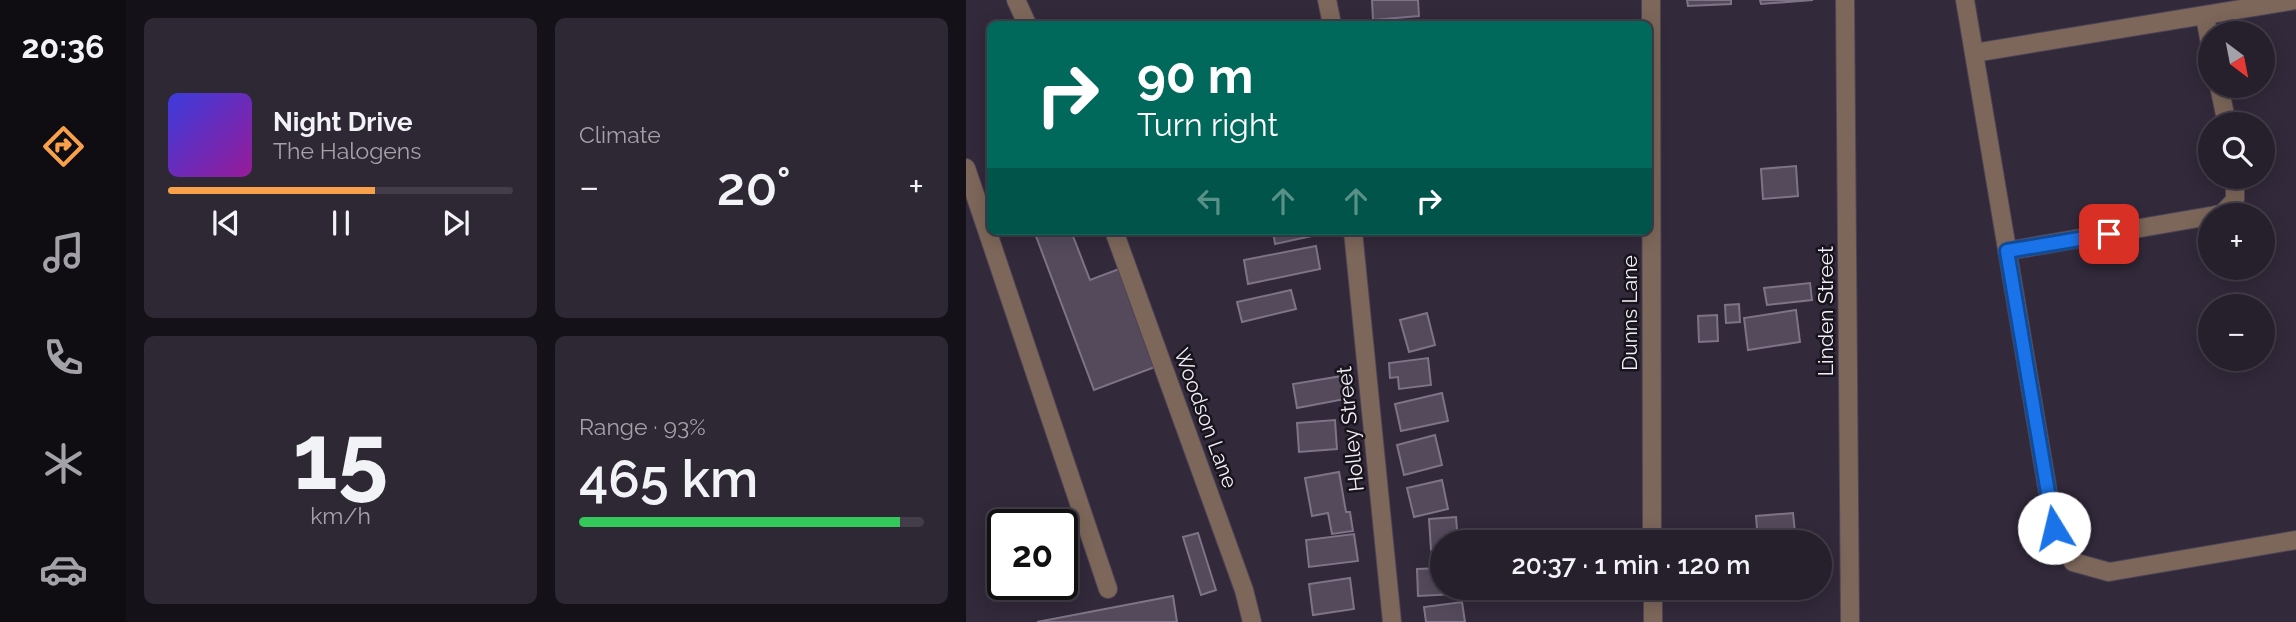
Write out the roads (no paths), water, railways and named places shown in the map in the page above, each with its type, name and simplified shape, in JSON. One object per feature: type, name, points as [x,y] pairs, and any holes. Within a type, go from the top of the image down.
[{"type":"street","points":[[1016,0],[1026,21]]},
{"type":"street","points":[[1328,0],[1332,21]]},
{"type":"street","name":"Dunns Lane","points":[[1651,0],[1651,21]]},
{"type":"street","name":"Linden Street","points":[[1845,0],[1850,622]]},
{"type":"street","points":[[1965,0],[2054,528],[2073,562],[2109,572],[2296,540]]},
{"type":"street","points":[[1974,53],[2296,0]]},
{"type":"street","points":[[2204,16],[2205,21]]},
{"type":"street","points":[[966,168],[984,197]]},
{"type":"street","points":[[2007,251],[2198,218]]},
{"type":"street","points":[[996,235],[1108,589]]},
{"type":"street","name":"Woodson Lane","points":[[1115,235],[1244,590],[1252,622]]},
{"type":"street","name":"Holley Street","points":[[1353,235],[1392,622]]},
{"type":"street","name":"Dunns Lane","points":[[1652,235],[1653,530]]},
{"type":"street","points":[[1653,600],[1653,622]]}]
